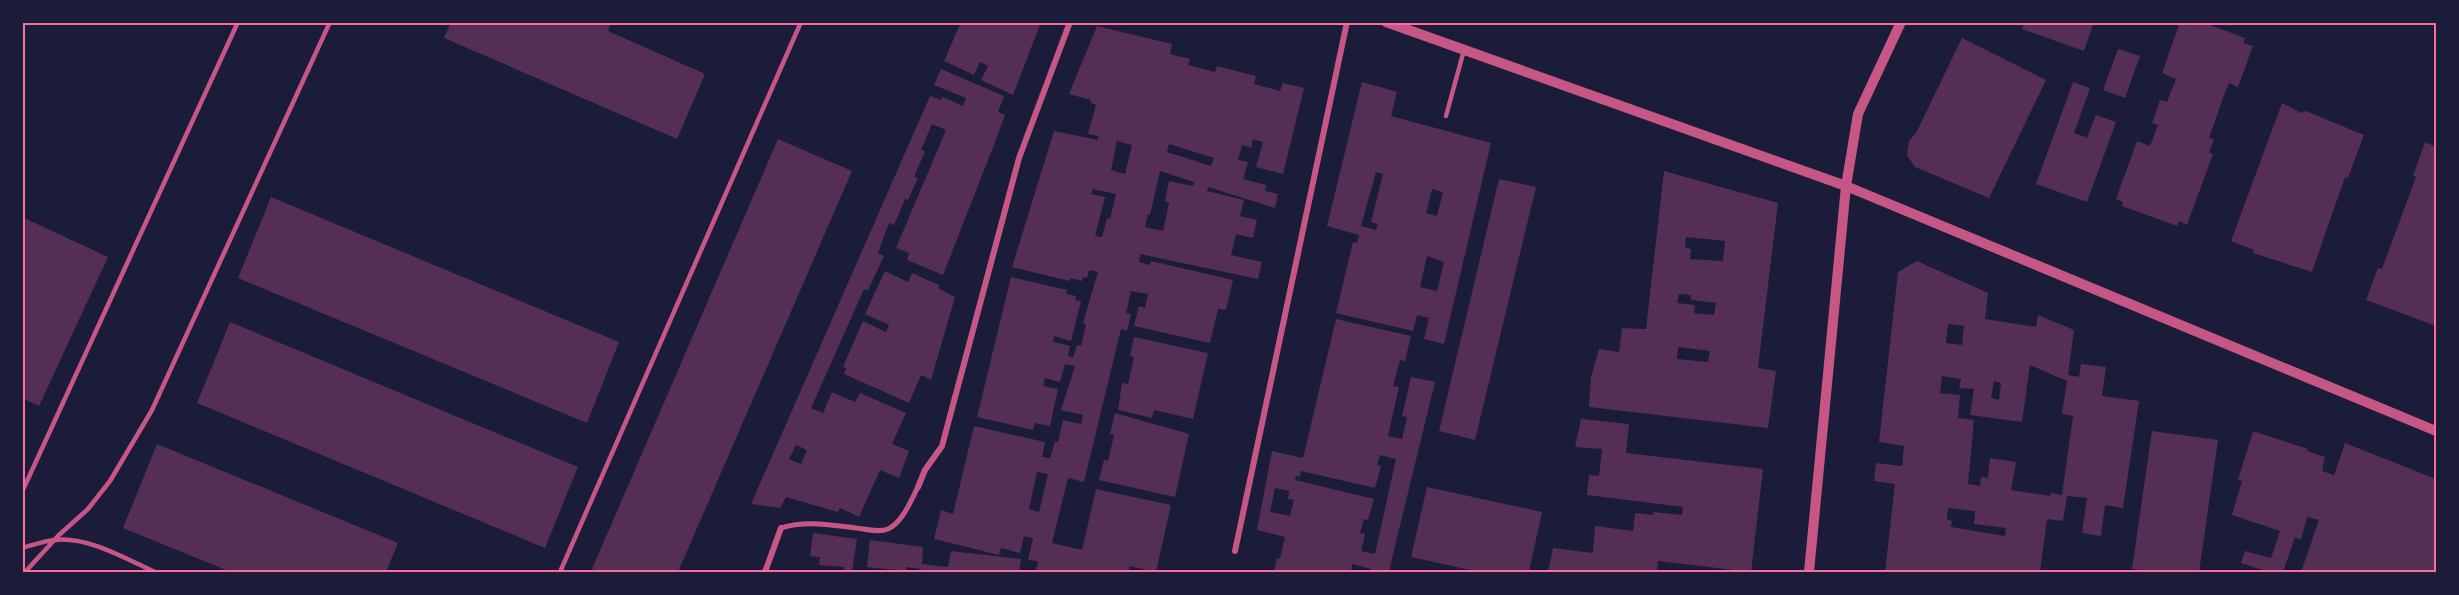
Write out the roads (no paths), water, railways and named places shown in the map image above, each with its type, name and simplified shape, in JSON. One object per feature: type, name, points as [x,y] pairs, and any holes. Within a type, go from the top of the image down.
[{"type":"street","points":[[765,573],[781,528],[796,523],[812,522],[870,530],[889,528],[899,520],[942,446],[1019,158],[1070,22]]},
{"type":"street","points":[[1235,551],[1347,22]]},
{"type":"street","points":[[1386,22],[1846,186],[2436,431]]},
{"type":"street","points":[[1809,573],[1846,186],[1858,114],[1901,22]]},
{"type":"lane","points":[[22,492],[238,22]]},
{"type":"lane","points":[[25,573],[55,539],[88,509],[111,481],[152,410],[330,22]]},
{"type":"lane","points":[[561,573],[801,22]]},
{"type":"lane","points":[[1446,116],[1464,50]]},
{"type":"lane","points":[[22,548],[55,539],[96,547],[156,573]]}]
